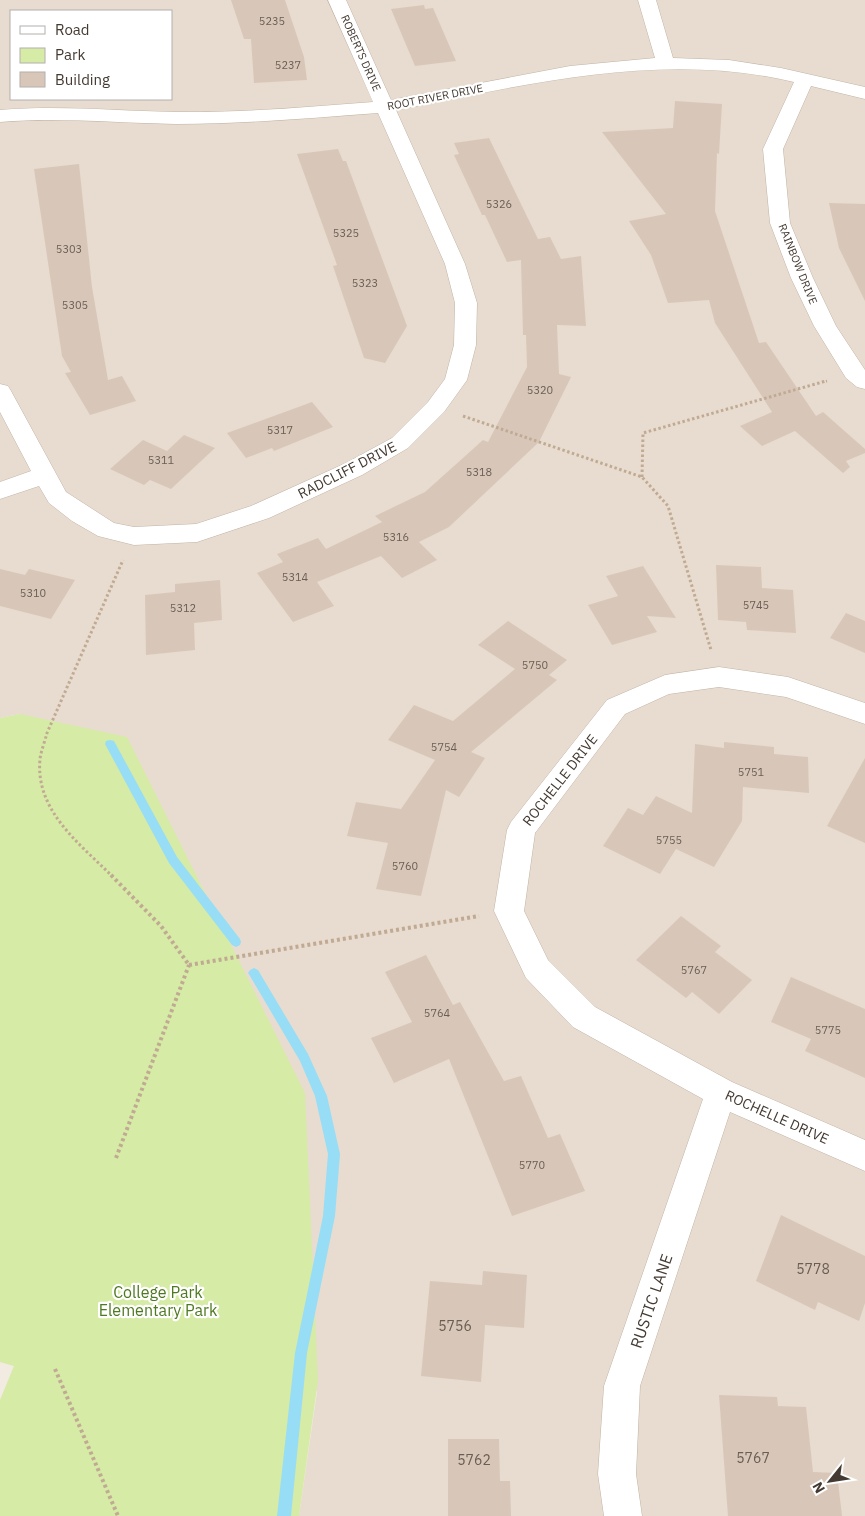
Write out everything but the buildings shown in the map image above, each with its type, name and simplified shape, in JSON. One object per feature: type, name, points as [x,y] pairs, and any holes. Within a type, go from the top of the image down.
[{"type":"street","name":"ROBERTS DRIVE","points":[[337,0],[384,107]]},
{"type":"street","points":[[647,0],[665,64]]},
{"type":"street","name":"ROOT RIVER DRIVE","points":[[0,116],[35,113],[176,118],[244,117],[384,107],[570,72],[665,64],[729,65],[805,78],[865,93]]},
{"type":"street","name":"RAINBOW DRIVE","points":[[805,78],[773,150],[780,223],[802,278],[825,326],[859,377]]},
{"type":"street","name":"RADCLIFF DRIVE","points":[[0,391],[58,497],[81,515],[107,530],[134,536],[197,533],[260,512],[354,469],[400,443],[436,407],[456,380],[466,345],[466,303],[455,264],[384,107]]},
{"type":"street","points":[[0,491],[46,475]]},
{"type":"street","name":"ROCHELLE DRIVE","points":[[865,714],[788,687],[720,677],[665,685],[616,707],[521,830],[509,911],[537,969],[584,1017],[721,1092],[865,1156]]},
{"type":"street","name":"RUSTIC LANE","points":[[623,1516],[617,1474],[622,1386],[721,1092]]},
{"type":"path","points":[[642,477],[643,434],[859,377]]},
{"type":"path","points":[[436,407],[642,477],[668,506],[720,677]]},
{"type":"path","points":[[134,536],[47,732],[40,759],[42,788],[56,820],[161,926],[189,966]]},
{"type":"path","points":[[189,966],[509,911]]},
{"type":"path","points":[[116,1158],[189,966]]},
{"type":"path","points":[[54,1369],[118,1516]]},
{"type":"shaded area","points":[[0,0],[865,0],[865,1516],[299,1516],[317,1392],[20,714],[0,718]]},
{"type":"green space","name":"College Park Elementary Park","points":[[20,714],[127,737],[305,1093],[318,1380],[299,1516],[0,1516],[0,1400],[14,1366],[0,1362],[0,718]]},
{"type":"waterway","points":[[110,744],[173,860],[236,942]]},
{"type":"waterway","points":[[254,973],[304,1058],[321,1096],[334,1154],[329,1216],[301,1353],[284,1516]]}]
